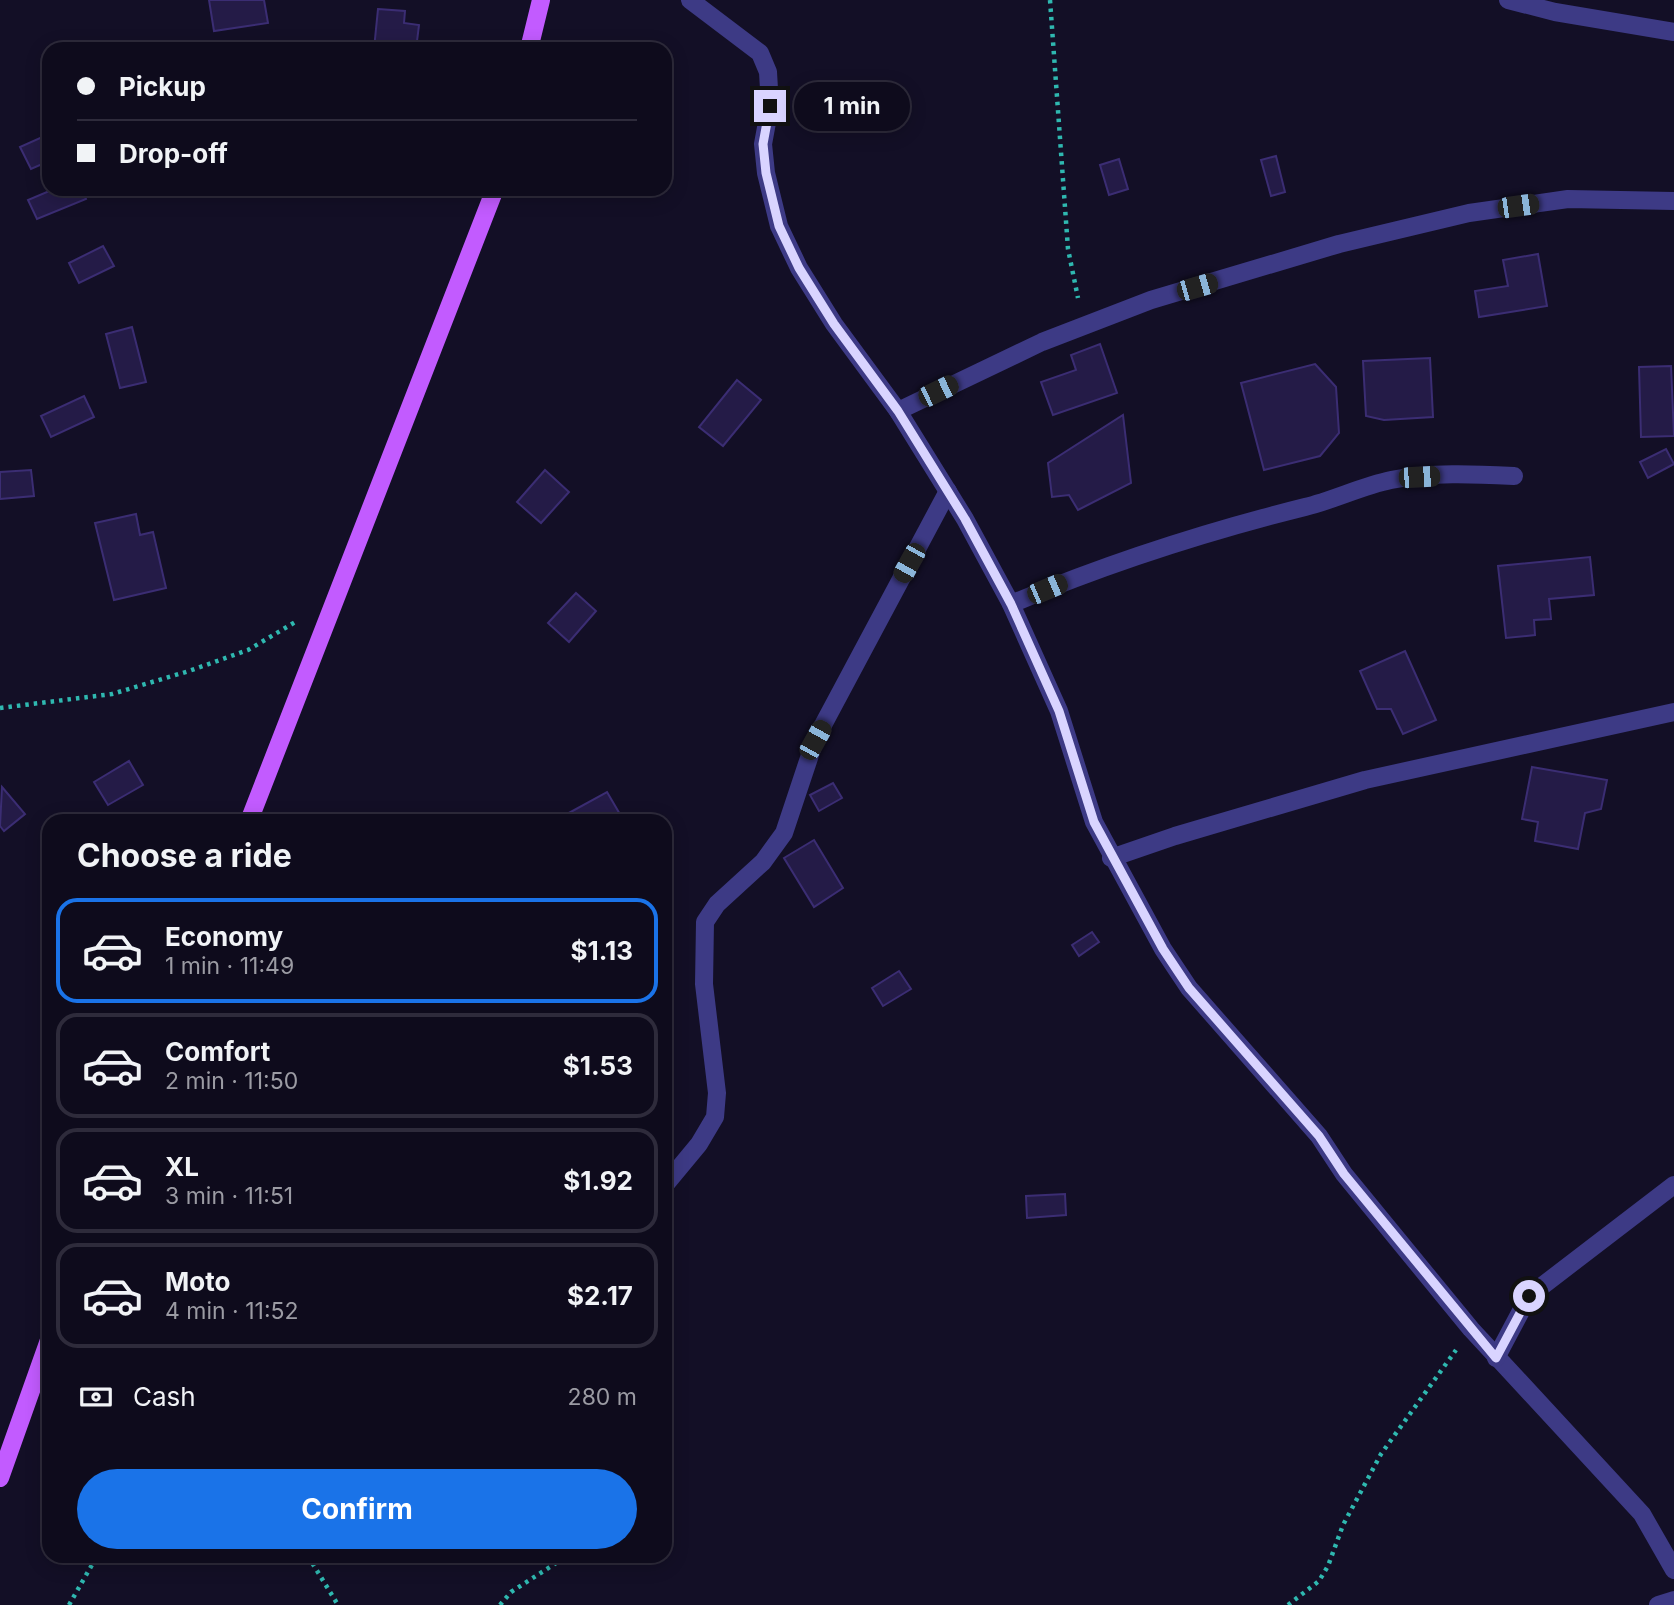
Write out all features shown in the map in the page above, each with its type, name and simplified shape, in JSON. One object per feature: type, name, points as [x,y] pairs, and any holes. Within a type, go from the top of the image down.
[{"type":"main road","points":[[531,42],[541,0]]},
{"type":"main road","points":[[252,814],[492,196]]},
{"type":"main road","points":[[0,1478],[42,1360]]},
{"type":"street","points":[[690,0],[760,54],[768,72],[770,106],[763,144],[766,173],[779,226],[799,268],[834,324],[898,411],[1011,604],[1059,711],[1094,822],[1111,859],[1163,949],[1189,988],[1319,1136],[1344,1174],[1471,1329],[1642,1514],[1674,1570]]},
{"type":"street","points":[[1508,0],[1555,12],[1674,32]]},
{"type":"street","points":[[898,411],[1042,342],[1151,300],[1339,244],[1469,213],[1568,199],[1674,201]]},
{"type":"street","points":[[1011,604],[1065,581],[1240,522],[1308,506],[1391,480],[1479,474],[1514,477]]},
{"type":"street","points":[[672,1177],[699,1144],[715,1117],[717,1093],[704,984],[705,922],[717,904],[763,862],[784,833],[815,740],[947,491]]},
{"type":"street","points":[[1111,859],[1175,836],[1365,780],[1674,712]]},
{"type":"street","points":[[1496,1358],[1529,1296],[1674,1185]]},
{"type":"street","points":[[1658,1605],[1674,1600]]},
{"type":"path","points":[[1050,0],[1068,249],[1076,293],[1089,324]]},
{"type":"path","points":[[0,708],[111,694],[189,671],[248,650],[336,597]]},
{"type":"path","points":[[1288,1605],[1319,1581],[1328,1566],[1343,1525],[1381,1454],[1471,1329]]},
{"type":"path","points":[[69,1605],[93,1563]]},
{"type":"path","points":[[312,1563],[338,1605]]},
{"type":"path","points":[[500,1605],[519,1587],[556,1563]]},
{"type":"building","points":[[209,0],[264,0],[268,23],[214,31]]},
{"type":"building","points":[[378,9],[405,11],[404,23],[419,25],[417,42],[375,42]]},
{"type":"building","points":[[42,137],[42,164],[31,169],[20,147]]},
{"type":"building","points":[[1276,156],[1285,192],[1271,196],[1261,160]]},
{"type":"building","points":[[1119,159],[1128,189],[1109,195],[1100,165]]},
{"type":"building","points":[[42,194],[85,196],[86,199],[37,219],[28,200]]},
{"type":"building","points":[[103,246],[114,266],[79,283],[69,263]]},
{"type":"building","points":[[1538,254],[1547,306],[1479,317],[1475,291],[1508,286],[1503,260]]},
{"type":"building","points":[[132,327],[146,382],[120,388],[106,334]]},
{"type":"building","points":[[1100,344],[1117,393],[1053,415],[1041,382],[1076,370],[1071,355]]},
{"type":"building","points":[[1430,358],[1433,417],[1384,420],[1366,416],[1363,361]]},
{"type":"building","points":[[1315,364],[1336,387],[1339,433],[1320,456],[1264,470],[1241,383]]},
{"type":"building","points":[[1671,366],[1674,436],[1641,437],[1639,367]]},
{"type":"building","points":[[737,380],[761,400],[723,446],[699,427]]},
{"type":"building","points":[[84,396],[94,417],[51,437],[41,416]]},
{"type":"building","points":[[1123,415],[1131,483],[1078,510],[1069,495],[1052,497],[1048,463]]},
{"type":"building","points":[[1666,449],[1674,464],[1648,478],[1640,462]]},
{"type":"building","points":[[31,470],[34,496],[0,499],[0,472]]},
{"type":"building","points":[[545,470],[569,492],[541,523],[517,502]]},
{"type":"building","points":[[136,514],[140,535],[153,532],[166,588],[114,600],[95,523]]},
{"type":"building","points":[[1590,557],[1594,595],[1549,599],[1551,619],[1534,620],[1535,635],[1506,638],[1498,566]]},
{"type":"building","points":[[576,593],[596,611],[569,642],[548,623]]},
{"type":"building","points":[[1405,651],[1436,720],[1403,734],[1391,709],[1377,709],[1360,671]]},
{"type":"building","points":[[129,761],[143,785],[108,805],[94,782]]},
{"type":"building","points":[[1532,767],[1607,780],[1601,809],[1585,813],[1578,849],[1535,841],[1538,822],[1522,819]]},
{"type":"building","points":[[833,783],[842,798],[819,811],[810,795]]},
{"type":"building","points":[[2,787],[25,814],[4,831],[0,826]]},
{"type":"building","points":[[607,792],[620,814],[567,814]]},
{"type":"building","points":[[814,840],[843,888],[814,907],[784,858]]},
{"type":"building","points":[[1092,932],[1099,942],[1079,956],[1072,945]]},
{"type":"building","points":[[899,971],[911,989],[883,1006],[872,988]]},
{"type":"building","points":[[1065,1194],[1066,1215],[1027,1218],[1026,1196]]},
{"type":"route","points":[[770,106],[763,144],[766,173],[779,226],[799,268],[834,324],[898,411],[965,519],[1011,604],[1059,711],[1094,822],[1111,859],[1163,949],[1189,988],[1267,1079],[1291,1102],[1319,1136],[1344,1174],[1496,1358],[1529,1296]]}]
